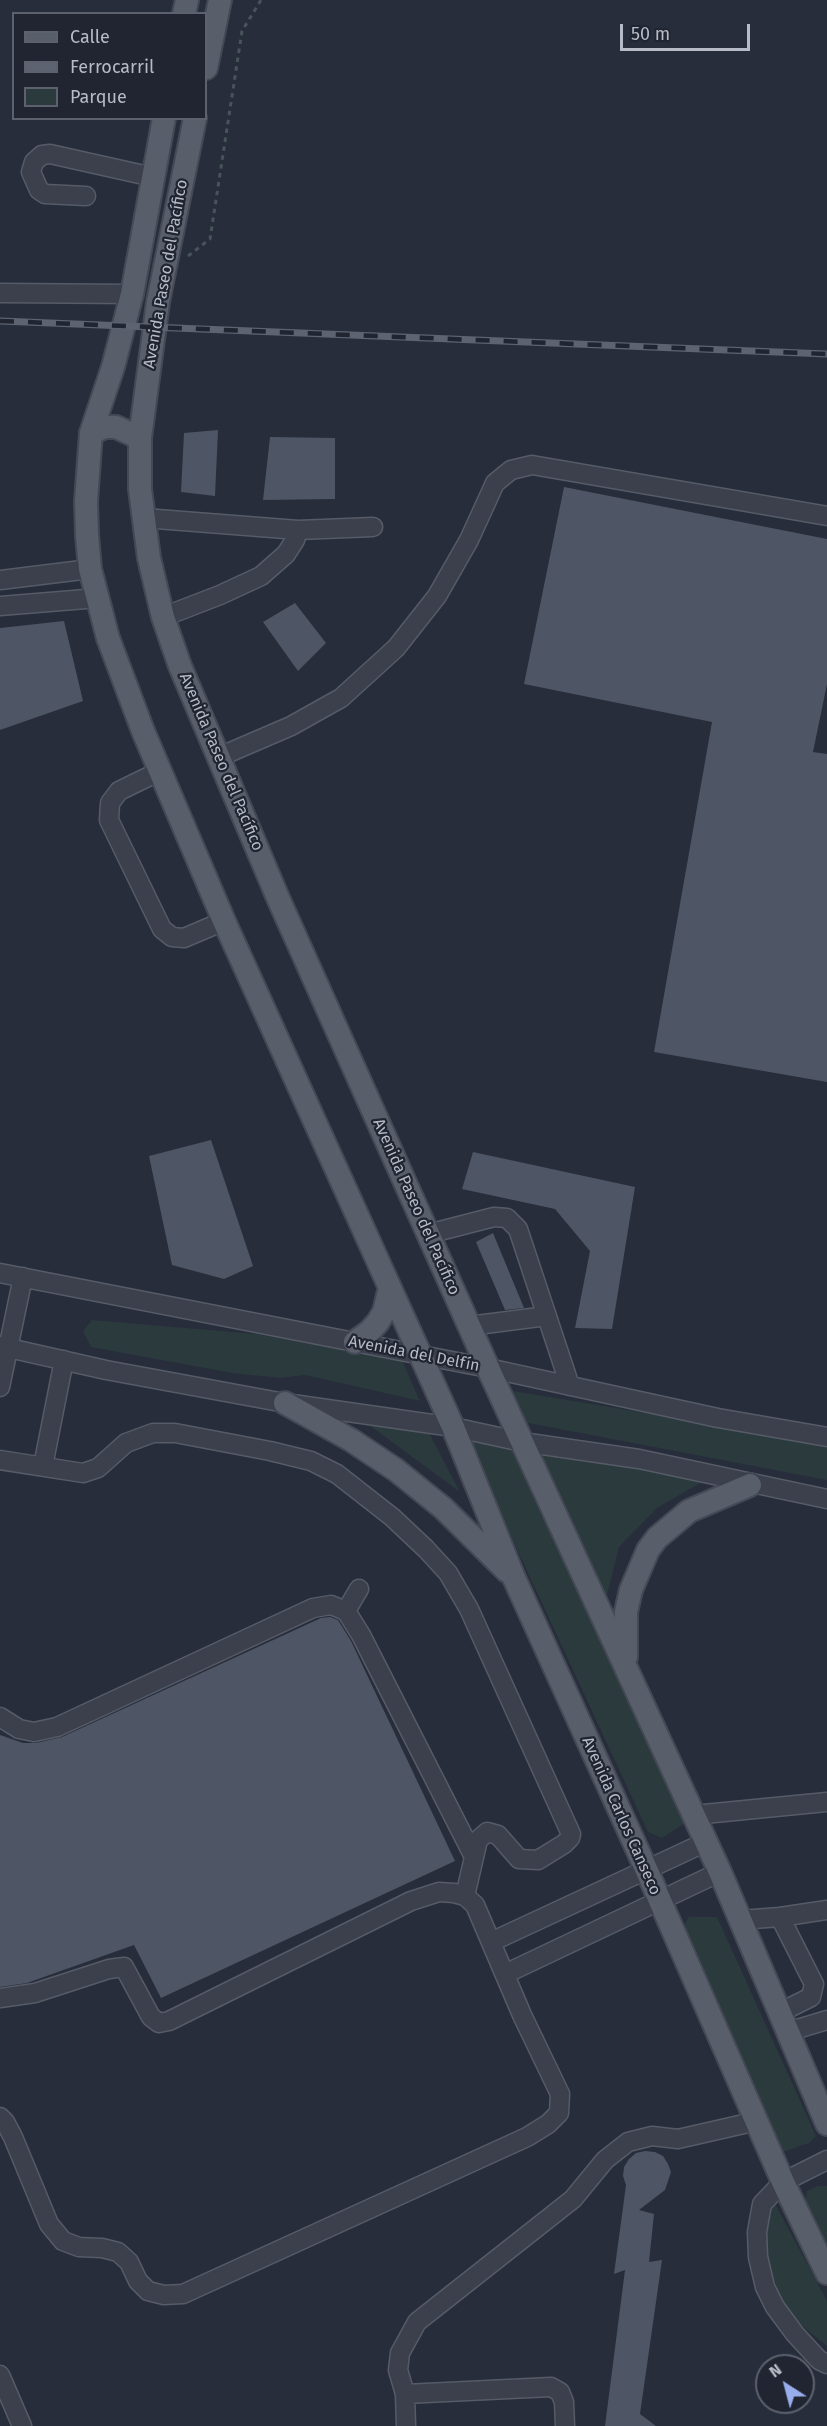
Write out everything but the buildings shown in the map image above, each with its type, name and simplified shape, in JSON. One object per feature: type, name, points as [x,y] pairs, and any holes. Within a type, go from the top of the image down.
[{"type":"main road","points":[[207,63],[219,0]]},
{"type":"main road","name":"Avenida Paseo del Pacífico","points":[[164,120],[132,294],[113,367],[91,433],[86,501],[90,568],[108,638],[160,771],[224,921],[419,1356]]},
{"type":"main road","name":"Avenida Paseo del Pacífico","points":[[195,120],[153,328],[140,438],[140,489],[148,558],[163,617],[180,666],[278,898],[488,1368]]},
{"type":"main road","points":[[91,433],[105,427],[116,427],[140,438]]},
{"type":"main road","points":[[356,1342],[378,1322],[384,1312],[389,1291]]},
{"type":"main road","name":"Avenida Carlos Canseco","points":[[419,1356],[453,1427],[514,1578],[647,1871],[783,2182],[827,2273]]},
{"type":"main road","points":[[488,1368],[720,1872],[827,2124]]},
{"type":"main road","points":[[285,1403],[351,1440],[396,1470],[443,1508],[514,1578]]},
{"type":"main road","points":[[626,1665],[626,1612],[631,1590],[648,1550],[657,1538],[689,1511],[750,1485]]},
{"type":"street","points":[[86,196],[45,194],[39,190],[31,171],[34,162],[42,155],[50,154],[153,177]]},
{"type":"street","points":[[0,293],[132,294]]},
{"type":"street","points":[[219,757],[291,726],[340,698],[396,648],[437,596],[469,540],[495,483],[511,470],[532,465],[827,516]]},
{"type":"street","points":[[144,518],[298,530],[373,527]]},
{"type":"street","points":[[163,617],[261,576],[286,554],[298,530]]},
{"type":"street","points":[[0,580],[90,568]]},
{"type":"street","points":[[0,606],[98,598]]},
{"type":"street","points":[[160,771],[119,791],[110,803],[109,820],[162,929],[172,937],[184,938],[224,921]]},
{"type":"street","points":[[428,1234],[494,1217],[507,1218],[518,1229],[570,1386]]},
{"type":"street","name":"Avenida del Delfín","points":[[0,1273],[488,1368],[718,1418],[827,1437]]},
{"type":"street","points":[[0,1387],[4,1347],[23,1277]]},
{"type":"street","points":[[469,1326],[547,1316]]},
{"type":"street","points":[[4,1347],[285,1403],[453,1427],[522,1442],[639,1459],[827,1500]]},
{"type":"street","points":[[43,1466],[64,1360]]},
{"type":"street","points":[[0,1460],[83,1473],[98,1468],[126,1443],[153,1433],[175,1433],[311,1461],[337,1474],[392,1517],[448,1573],[465,1602],[571,1834],[564,1844],[538,1860],[519,1859],[498,1835],[488,1832],[478,1840],[465,1896]]},
{"type":"street","points":[[346,1611],[359,1589]]},
{"type":"street","points":[[0,1717],[19,1729],[34,1732],[57,1727],[313,1608],[331,1605],[346,1611],[377,1665],[473,1855]]},
{"type":"street","points":[[694,1815],[827,1802]]},
{"type":"street","points":[[491,1942],[706,1842]]},
{"type":"street","points":[[505,1974],[720,1872]]},
{"type":"street","points":[[0,1998],[35,1993],[124,1967],[151,2017],[159,2023],[169,2021],[411,1901],[439,1892],[454,1893],[465,1896],[475,1905],[560,2094],[559,2113],[548,2124],[527,2137],[183,2294],[164,2295],[148,2291],[138,2281],[129,2262],[118,2252],[102,2248],[79,2247],[63,2241],[49,2223],[13,2137],[0,2117]]},
{"type":"street","points":[[740,1920],[827,1910]]},
{"type":"street","points":[[780,1917],[814,1984],[811,1997],[783,2022]]},
{"type":"street","points":[[783,2022],[827,2020]]},
{"type":"street","points":[[406,2426],[405,2394],[398,2370],[400,2353],[417,2322],[573,2199],[605,2160],[628,2142],[652,2136],[678,2139],[757,2121]]},
{"type":"street","points":[[827,2160],[783,2182],[762,2204],[757,2232],[758,2257],[765,2287],[775,2307],[795,2334],[819,2360],[827,2364]]},
{"type":"street","points":[[0,2376],[22,2426]]},
{"type":"street","points":[[405,2394],[551,2387],[560,2392],[564,2402],[565,2426]]},
{"type":"path","points":[[163,274],[210,239],[242,31],[261,0]]},
{"type":"green space","points":[[92,1320],[256,1334],[402,1360],[420,1401],[305,1375],[280,1378],[232,1373],[91,1347],[83,1331]]},
{"type":"green space","points":[[507,1390],[827,1443],[827,1480],[523,1422]]},
{"type":"green space","points":[[361,1419],[427,1429],[460,1492]]},
{"type":"green space","points":[[465,1437],[509,1443],[542,1517],[555,1534],[688,1821],[662,1838],[648,1832]]},
{"type":"green space","points":[[532,1452],[707,1479],[657,1508],[619,1547],[606,1599]]},
{"type":"green space","points":[[689,1917],[717,1917],[816,2136],[809,2143],[775,2155],[679,1933]]},
{"type":"green space","points":[[818,2186],[827,2186],[827,2257],[804,2211],[807,2191]]},
{"type":"green space","points":[[772,2198],[827,2301],[827,2346],[802,2326],[784,2304],[772,2276],[762,2247]]},
{"type":"railway","points":[[0,321],[827,354]]}]
